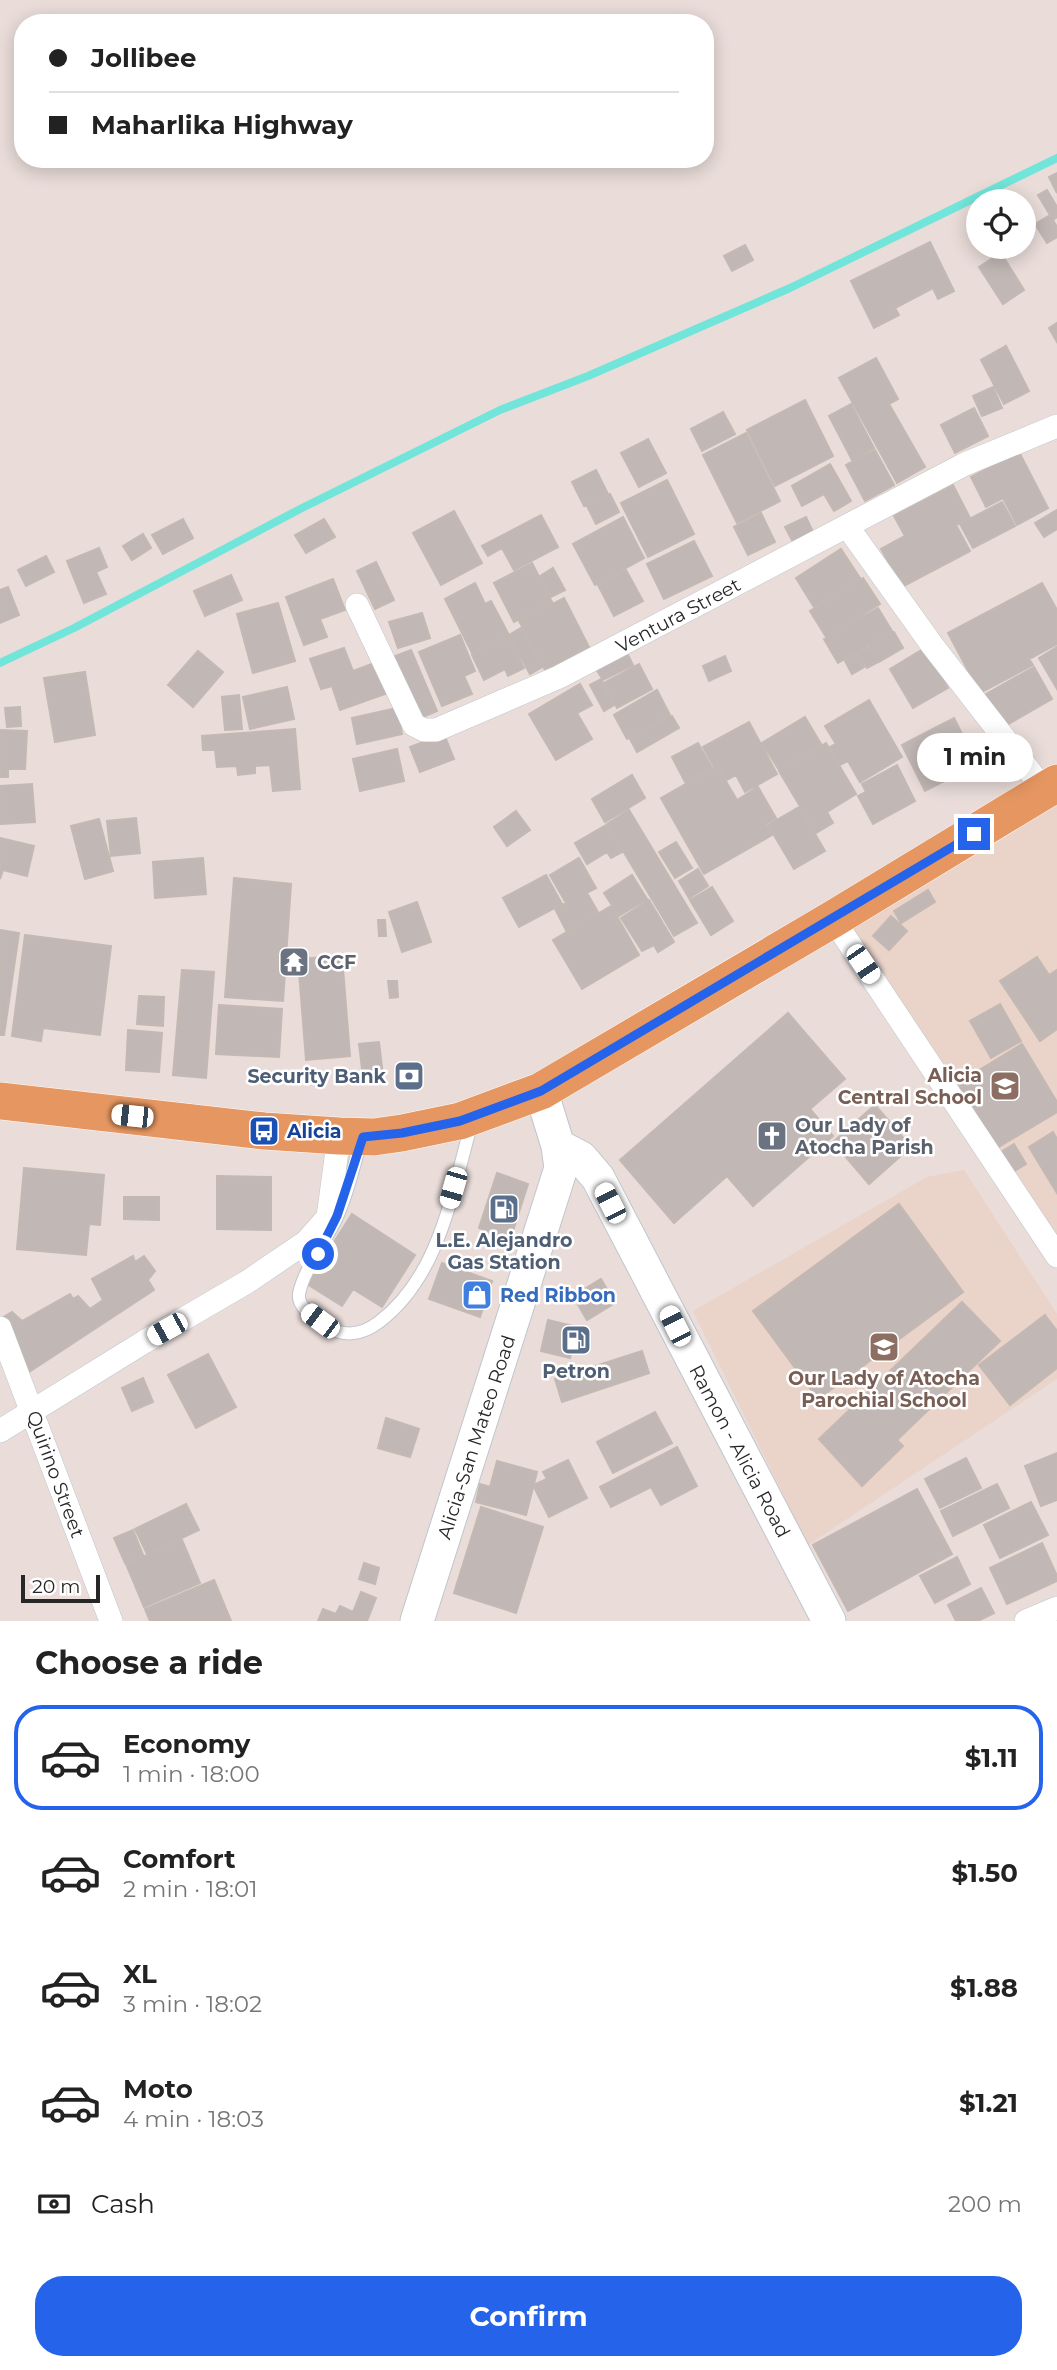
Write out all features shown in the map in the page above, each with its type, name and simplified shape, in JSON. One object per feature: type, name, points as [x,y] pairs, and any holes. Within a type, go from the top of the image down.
[{"type":"main road","points":[[0,1101],[264,1131],[351,1136],[402,1133],[473,1117],[541,1091],[1051,787]]},
{"type":"main road","name":"Alicia-San Mateo Road","points":[[417,1621],[561,1168],[558,1146],[541,1091]]},
{"type":"main road","name":"Ramon - Alicia Road","points":[[558,1146],[581,1158],[598,1178],[829,1621]]},
{"type":"street","name":"Ventura Street","points":[[357,605],[414,725],[424,730],[436,730],[558,677],[965,464],[1057,426]]},
{"type":"street","points":[[847,526],[932,645],[1051,787]]},
{"type":"street","points":[[833,919],[1057,1256]]},
{"type":"street","points":[[0,1432],[144,1342],[247,1282],[306,1242],[328,1217],[351,1136]]},
{"type":"street","name":"Quirino Street","points":[[0,1328],[111,1621]]},
{"type":"street","points":[[1026,1621],[1057,1608]]},
{"type":"lane","points":[[351,1136],[337,1216],[299,1295],[300,1303],[306,1310],[334,1331],[354,1334],[371,1328],[412,1290],[440,1235],[473,1117]]},
{"type":"shaded area","name":"Alicia Central School","points":[[1057,803],[1057,1249],[849,923]]},
{"type":"shaded area","name":"Our Lady of Atocha Parochial School","points":[[964,1170],[1057,1314],[1057,1379],[808,1545],[693,1311],[927,1177]]},
{"type":"building","points":[[1057,173],[1057,193],[1049,177]]},
{"type":"building","points":[[1047,190],[1057,207],[1057,217],[1053,220],[1057,227],[1057,237],[1047,243],[1036,223],[1050,215],[1038,195]]},
{"type":"building","points":[[930,242],[954,291],[938,299],[933,288],[895,308],[899,315],[874,328],[851,281]]},
{"type":"building","points":[[745,245],[753,260],[732,271],[724,256]]},
{"type":"building","points":[[992,259],[1005,259],[1024,290],[1003,304],[979,267]]},
{"type":"building","points":[[1057,323],[1057,342],[1049,328]]},
{"type":"building","points":[[1006,346],[1029,391],[1004,404],[981,360]]},
{"type":"building","points":[[876,358],[898,399],[889,404],[925,467],[897,483],[839,378]]},
{"type":"building","points":[[993,387],[1002,408],[982,416],[973,396]]},
{"type":"building","points":[[805,400],[833,456],[775,486],[747,430]]},
{"type":"building","points":[[851,404],[874,448],[852,460],[829,416]]},
{"type":"building","points":[[974,408],[988,436],[955,453],[941,425]]},
{"type":"building","points":[[723,412],[735,434],[702,451],[691,429]]},
{"type":"building","points":[[746,433],[780,501],[737,523],[703,455]]},
{"type":"building","points":[[648,439],[666,473],[639,487],[621,453]]},
{"type":"building","points":[[875,450],[894,485],[865,501],[846,465]]},
{"type":"building","points":[[1019,452],[1048,508],[1017,525],[1003,498],[986,507],[971,477]]},
{"type":"building","points":[[830,464],[851,501],[834,511],[824,494],[802,506],[792,486]]},
{"type":"building","points":[[596,470],[608,494],[584,506],[572,482]]},
{"type":"building","points":[[667,480],[694,534],[648,557],[621,503]]},
{"type":"building","points":[[953,485],[970,518],[956,525],[970,551],[902,587],[881,549],[905,536],[894,516]]},
{"type":"building","points":[[610,494],[619,512],[596,524],[587,506]]},
{"type":"building","points":[[1002,502],[1015,526],[973,548],[960,524]]},
{"type":"building","points":[[1057,510],[1057,529],[1044,537],[1035,523]]},
{"type":"building","points":[[454,511],[482,563],[441,585],[413,533]]},
{"type":"building","points":[[761,513],[775,542],[748,555],[734,527]]},
{"type":"building","points":[[541,515],[558,547],[514,570],[502,548],[488,556],[482,546]]},
{"type":"building","points":[[623,517],[644,558],[595,585],[573,544]]},
{"type":"building","points":[[806,517],[813,532],[793,542],[785,527]]},
{"type":"building","points":[[183,519],[193,538],[163,554],[152,535]]},
{"type":"building","points":[[324,519],[335,537],[306,553],[295,535]]},
{"type":"building","points":[[143,534],[151,548],[132,560],[123,546]]},
{"type":"building","points":[[694,541],[712,576],[664,599],[647,564]]},
{"type":"building","points":[[99,548],[107,567],[96,572],[106,594],[84,603],[67,561]]},
{"type":"building","points":[[841,549],[860,578],[814,607],[796,578]]},
{"type":"building","points":[[46,556],[54,572],[26,586],[18,570]]},
{"type":"building","points":[[376,562],[394,600],[375,609],[357,571]]},
{"type":"building","points":[[532,563],[552,602],[514,622],[494,583]]},
{"type":"building","points":[[553,568],[565,590],[551,597],[540,576]]},
{"type":"building","points":[[626,570],[643,601],[614,616],[598,585]]},
{"type":"building","points":[[231,575],[242,600],[205,616],[194,591]]},
{"type":"building","points":[[863,578],[880,604],[826,637],[810,611]]},
{"type":"building","points":[[333,579],[345,610],[320,619],[327,637],[304,645],[286,597]]},
{"type":"building","points":[[475,583],[485,604],[491,601],[509,635],[472,653],[445,599]]},
{"type":"building","points":[[1042,583],[1057,610],[1057,644],[1029,659],[1033,665],[980,693],[948,633]]},
{"type":"building","points":[[8,587],[19,615],[0,623],[0,590]]},
{"type":"building","points":[[564,598],[589,647],[545,670],[519,621]]},
{"type":"building","points":[[278,603],[295,661],[253,673],[237,614]]},
{"type":"building","points":[[878,608],[892,631],[838,663],[824,639]]},
{"type":"building","points":[[422,613],[430,638],[398,648],[389,622]]},
{"type":"building","points":[[521,628],[542,667],[530,674],[509,635]]},
{"type":"building","points":[[894,632],[903,648],[879,662],[869,645]]},
{"type":"building","points":[[460,635],[475,671],[464,676],[472,694],[442,706],[419,652]]},
{"type":"building","points":[[508,636],[524,668],[508,676],[505,669],[484,680],[472,655]]},
{"type":"building","points":[[869,647],[878,662],[867,668],[858,653]]},
{"type":"building","points":[[1057,647],[1057,689],[1039,658]]},
{"type":"building","points":[[344,648],[353,671],[377,662],[388,693],[340,710],[332,686],[321,689],[310,659]]},
{"type":"building","points":[[925,648],[948,688],[913,708],[890,669]]},
{"type":"building","points":[[411,650],[437,711],[416,720],[390,658]]},
{"type":"building","points":[[198,651],[223,672],[193,707],[168,685]]},
{"type":"building","points":[[627,653],[633,665],[603,680],[596,669]]},
{"type":"building","points":[[857,654],[864,667],[852,674],[845,661]]},
{"type":"building","points":[[725,656],[731,671],[709,681],[703,666]]},
{"type":"building","points":[[639,664],[652,689],[617,708],[604,683]]},
{"type":"building","points":[[1034,667],[1052,699],[1005,726],[986,694]]},
{"type":"building","points":[[85,672],[95,735],[55,742],[44,678]]},
{"type":"building","points":[[601,679],[614,705],[604,711],[590,685]]},
{"type":"building","points":[[580,684],[592,705],[577,713],[592,739],[556,760],[529,714]]},
{"type":"building","points":[[287,687],[294,719],[250,729],[243,697]]},
{"type":"building","points":[[657,690],[670,715],[627,739],[614,715]]},
{"type":"building","points":[[239,695],[242,729],[225,730],[222,697]]},
{"type":"building","points":[[869,700],[902,757],[860,782],[848,761],[840,765],[830,747],[836,744],[825,726]]},
{"type":"building","points":[[20,707],[21,726],[7,727],[5,708]]},
{"type":"building","points":[[397,708],[402,734],[357,744],[352,718]]},
{"type":"building","points":[[672,716],[679,728],[637,752],[630,739]]},
{"type":"building","points":[[805,717],[821,744],[779,770],[762,743]]},
{"type":"building","points":[[954,718],[977,764],[925,791],[902,745]]},
{"type":"building","points":[[749,722],[777,774],[745,792],[736,775],[727,780],[718,764],[714,767],[703,747]]},
{"type":"building","points":[[295,729],[300,789],[273,791],[270,765],[255,766],[255,773],[238,775],[237,766],[217,767],[215,750],[203,750],[202,736]]},
{"type":"building","points":[[0,730],[27,731],[25,769],[8,769],[8,777],[0,777]]},
{"type":"building","points":[[444,734],[454,759],[420,772],[410,747]]},
{"type":"building","points":[[698,743],[712,768],[685,782],[672,757]]},
{"type":"building","points":[[826,743],[856,794],[827,812],[833,823],[816,833],[779,771]]},
{"type":"building","points":[[397,749],[404,781],[360,791],[353,759]]},
{"type":"building","points":[[897,765],[915,801],[873,824],[858,796],[866,792],[862,784]]},
{"type":"building","points":[[717,766],[737,800],[758,787],[776,818],[765,824],[772,835],[704,874],[661,798]]},
{"type":"building","points":[[632,775],[645,798],[605,822],[592,799]]},
{"type":"building","points":[[32,784],[35,822],[0,824],[0,786]]},
{"type":"building","points":[[799,807],[825,851],[794,869],[768,825]]},
{"type":"building","points":[[629,810],[697,923],[674,936],[607,824]]},
{"type":"building","points":[[516,811],[530,830],[507,846],[494,827]]},
{"type":"building","points":[[136,818],[140,853],[111,856],[107,821]]},
{"type":"building","points":[[99,819],[113,871],[85,879],[71,826]]},
{"type":"building","points":[[606,825],[622,852],[611,858],[607,852],[587,864],[575,843]]},
{"type":"building","points":[[0,838],[34,846],[27,876],[3,870],[0,879]]},
{"type":"building","points":[[676,842],[692,868],[675,878],[659,852]]},
{"type":"building","points":[[203,858],[206,894],[155,898],[153,862]]},
{"type":"building","points":[[579,858],[596,888],[587,893],[598,912],[566,930],[555,909],[566,903],[550,875]]},
{"type":"building","points":[[698,869],[708,886],[689,898],[679,881]]},
{"type":"building","points":[[546,875],[562,904],[519,927],[503,898]]},
{"type":"building","points":[[632,875],[647,899],[619,916],[604,893]]},
{"type":"building","points":[[234,878],[291,884],[283,1001],[225,997]]},
{"type":"building","points":[[712,887],[733,921],[711,935],[690,900]]},
{"type":"building","points":[[928,890],[935,902],[901,923],[894,911]]},
{"type":"building","points":[[649,900],[674,942],[658,952],[654,945],[642,951],[621,918]]},
{"type":"building","points":[[417,902],[431,942],[402,952],[389,912]]},
{"type":"building","points":[[611,906],[639,955],[582,989],[553,940]]},
{"type":"building","points":[[891,916],[907,931],[889,950],[873,936]]},
{"type":"building","points":[[378,920],[385,920],[386,936],[379,936]]},
{"type":"building","points":[[0,930],[19,933],[4,1035],[0,1035]]},
{"type":"building","points":[[25,935],[111,946],[100,1035],[43,1028],[41,1041],[12,1036]]},
{"type":"building","points":[[342,956],[350,1056],[306,1060],[298,959]]},
{"type":"building","points":[[1037,957],[1049,975],[1057,970],[1057,1029],[1040,1041],[1000,981]]},
{"type":"building","points":[[182,970],[214,972],[206,1078],[173,1075]]},
{"type":"building","points":[[388,981],[397,981],[398,997],[390,998]]},
{"type":"building","points":[[139,996],[164,997],[163,1026],[137,1024]]},
{"type":"building","points":[[1000,1004],[1021,1041],[991,1058],[970,1021]]},
{"type":"building","points":[[219,1005],[282,1009],[279,1057],[216,1054]]},
{"type":"building","points":[[788,1013],[845,1079],[810,1109],[833,1136],[753,1206],[727,1176],[674,1223],[620,1160]]},
{"type":"building","points":[[128,1030],[162,1033],[159,1072],[126,1070]]},
{"type":"building","points":[[379,1042],[383,1075],[363,1077],[359,1044]]},
{"type":"building","points":[[1022,1044],[1057,1102],[1057,1112],[997,1148],[958,1083]]},
{"type":"building","points":[[875,1105],[911,1147],[869,1184],[833,1142]]},
{"type":"building","points":[[1053,1132],[1057,1139],[1057,1193],[1029,1147]]},
{"type":"building","points":[[1014,1144],[1026,1164],[1011,1173],[999,1153]]},
{"type":"building","points":[[24,1168],[104,1175],[100,1225],[89,1224],[86,1255],[17,1249]]},
{"type":"building","points":[[497,1173],[528,1184],[510,1240],[479,1228]]},
{"type":"building","points":[[217,1176],[271,1177],[271,1230],[217,1229]]},
{"type":"building","points":[[124,1197],[159,1197],[159,1220],[124,1219]]},
{"type":"building","points":[[899,1204],[963,1292],[818,1399],[753,1311]]},
{"type":"building","points":[[352,1214],[415,1255],[382,1307],[353,1289],[342,1306],[307,1284]]},
{"type":"building","points":[[133,1256],[135,1262],[144,1256],[155,1271],[148,1280],[154,1290],[29,1372],[2,1318],[12,1312],[22,1321],[70,1294],[73,1299],[78,1296],[90,1309],[103,1300],[92,1279]]},
{"type":"building","points":[[442,1263],[492,1281],[480,1317],[429,1299]]},
{"type":"building","points":[[601,1279],[615,1303],[587,1320],[573,1296]]},
{"type":"building","points":[[962,1302],[1000,1341],[897,1440],[903,1446],[862,1486],[819,1439]]},
{"type":"building","points":[[1045,1315],[1057,1331],[1057,1368],[1010,1405],[979,1365]]},
{"type":"building","points":[[548,1320],[577,1327],[570,1358],[541,1351]]},
{"type":"building","points":[[642,1351],[649,1373],[562,1402],[555,1379]]},
{"type":"building","points":[[208,1354],[236,1407],[196,1428],[168,1375]]},
{"type":"building","points":[[143,1378],[153,1402],[132,1411],[122,1388]]},
{"type":"building","points":[[655,1412],[672,1443],[613,1473],[597,1442]]},
{"type":"building","points":[[386,1418],[419,1429],[410,1457],[378,1448]]},
{"type":"building","points":[[677,1447],[697,1486],[661,1505],[651,1487],[611,1507],[600,1487]]},
{"type":"building","points":[[1057,1453],[1057,1500],[1041,1506],[1025,1466]]},
{"type":"building","points":[[966,1458],[981,1488],[940,1508],[925,1479]]},
{"type":"building","points":[[568,1460],[587,1498],[549,1517],[533,1485],[547,1479],[543,1472]]},
{"type":"building","points":[[497,1461],[537,1472],[526,1515],[476,1502],[480,1484],[490,1487]]},
{"type":"building","points":[[997,1484],[1009,1508],[953,1536],[941,1511]]},
{"type":"building","points":[[917,1489],[952,1554],[848,1611],[813,1545]]},
{"type":"building","points":[[1031,1502],[1048,1535],[1000,1558],[984,1525]]},
{"type":"building","points":[[186,1504],[199,1530],[147,1554],[135,1529]]},
{"type":"building","points":[[481,1507],[543,1527],[516,1613],[454,1593]]},
{"type":"building","points":[[133,1530],[143,1555],[125,1563],[114,1538]]},
{"type":"building","points":[[182,1540],[200,1583],[144,1607],[126,1564]]},
{"type":"building","points":[[1042,1543],[1057,1581],[1007,1604],[990,1568]]},
{"type":"building","points":[[957,1557],[970,1584],[935,1603],[920,1576]]},
{"type":"building","points":[[364,1563],[379,1568],[375,1584],[359,1579]]},
{"type":"building","points":[[214,1580],[231,1621],[150,1621],[145,1609]]},
{"type":"building","points":[[981,1588],[994,1613],[978,1621],[956,1621],[948,1605]]},
{"type":"building","points":[[361,1592],[376,1598],[367,1621],[318,1621],[323,1609],[336,1614],[340,1606],[353,1612]]},
{"type":"waterway","points":[[0,663],[74,628],[304,507],[500,410],[588,376],[790,288],[1057,158]]},
{"type":"place","name":"CCF","points":[[294,962]]},
{"type":"place","name":"Security Bank","points":[[409,1076]]},
{"type":"place","name":"Alicia Central School","points":[[1005,1086]]},
{"type":"place","name":"Alicia","points":[[264,1131]]},
{"type":"place","name":"Our Lady of Atocha Parish","points":[[772,1136]]},
{"type":"place","name":"L.E. Alejandro Gas Station","points":[[504,1209]]},
{"type":"place","name":"Red Ribbon","points":[[477,1295]]},
{"type":"place","name":"Petron","points":[[576,1340]]},
{"type":"place","name":"Our Lady of Atocha Parochial School","points":[[884,1347]]},
{"type":"route","points":[[318,1254],[337,1216],[363,1137],[402,1133],[460,1121],[512,1104],[541,1091],[974,834]]}]
